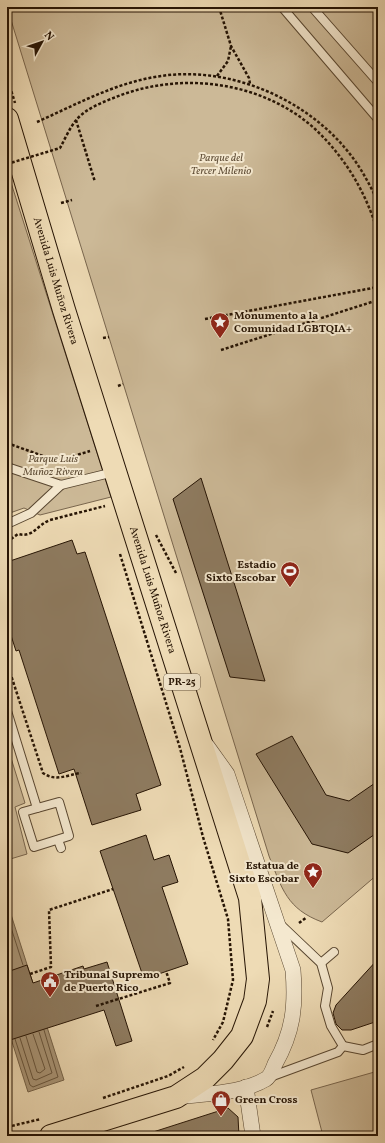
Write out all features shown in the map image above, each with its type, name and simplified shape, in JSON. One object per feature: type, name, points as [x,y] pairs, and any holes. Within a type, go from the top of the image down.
[{"type":"main road","name":"Avenida Luis Muñoz Rivera","points":[[7,119],[107,446],[250,898],[258,979],[255,1000],[242,1036],[223,1060],[205,1078],[176,1097],[52,1131]]},
{"type":"street","points":[[176,1097],[246,1087],[267,1078],[283,1051],[292,1023],[296,998],[293,970],[279,924],[227,774],[199,733]]},
{"type":"street","points":[[246,1087],[253,1136]]},
{"type":"lane","points":[[282,7],[378,119]]},
{"type":"lane","points":[[312,7],[378,82]]},
{"type":"lane","points":[[7,467],[61,485]]},
{"type":"lane","points":[[7,524],[31,513],[61,485],[115,471]]},
{"type":"lane","points":[[7,710],[38,808]]},
{"type":"lane","points":[[59,802],[69,836],[58,840],[34,847],[23,812],[59,802]]},
{"type":"lane","points":[[58,840],[61,848]]},
{"type":"lane","points":[[279,924],[321,963],[328,988],[325,1006],[331,1026],[343,1046],[362,1050],[378,1044]]},
{"type":"lane","points":[[321,963],[334,952]]},
{"type":"lane","points":[[267,1078],[338,1052],[343,1046]]},
{"type":"path","points":[[219,7],[232,46],[248,76],[250,84]]},
{"type":"path","points":[[217,76],[228,61],[232,46]]},
{"type":"path","points":[[37,122],[118,86],[141,79],[162,75],[197,74],[217,76],[250,84],[299,109],[330,133],[345,147],[362,171],[378,202]]},
{"type":"path","points":[[7,164],[60,148],[76,120],[95,106],[113,98],[157,85],[211,84],[228,86],[256,95],[285,108],[298,116],[331,146],[359,184],[372,212],[378,233]]},
{"type":"path","points":[[76,120],[95,182]]},
{"type":"path","points":[[61,203],[72,200]]},
{"type":"path","points":[[205,319],[378,287]]},
{"type":"path","points":[[221,350],[378,300]]},
{"type":"path","points":[[103,338],[109,337]]},
{"type":"path","points":[[118,386],[123,384]]},
{"type":"path","points":[[7,444],[57,461],[107,446]]},
{"type":"path","points":[[7,542],[18,534],[24,536],[33,534],[42,523],[50,520],[104,505],[108,510]]},
{"type":"path","points":[[119,551],[180,748],[203,837],[228,919],[233,980],[223,1022],[210,1045]]},
{"type":"path","points":[[7,663],[38,763],[43,773],[50,778],[61,778],[81,773]]},
{"type":"path","points":[[30,974],[52,967],[49,910],[113,889]]},
{"type":"path","points":[[300,923],[307,916]]},
{"type":"path","points":[[96,1006],[170,982],[166,971]]},
{"type":"path","points":[[101,1099],[168,1076],[186,1066]]},
{"type":"path","points":[[7,1127],[52,1131]]},
{"type":"green space","name":"Parque del Tercer Milenio","points":[[7,7],[378,7],[378,874],[322,922],[310,917],[293,904],[282,888],[269,856]]},
{"type":"green space","name":"Parque Luis Muñoz Rivera","points":[[7,170],[111,497],[40,515],[24,508],[7,514]]},
{"type":"green space","points":[[7,745],[25,803],[15,807],[27,854],[7,860]]},
{"type":"green space","points":[[378,1071],[378,1136],[323,1136],[311,1090]]},
{"type":"water","points":[[7,902],[64,1080],[28,1092],[7,1026]]},
{"type":"building","points":[[201,478],[265,681],[230,677],[173,499]]},
{"type":"building","points":[[72,540],[77,554],[85,552],[161,785],[136,794],[141,810],[92,825],[74,769],[59,774],[19,650],[16,651],[7,623],[7,572],[11,571],[7,562]]},
{"type":"building","points":[[292,736],[326,795],[349,801],[378,781],[378,832],[348,853],[312,844],[256,754]]},
{"type":"building","points":[[146,835],[154,860],[169,855],[178,882],[162,887],[188,964],[144,979],[100,851]]},
{"type":"building","points":[[378,959],[378,1021],[351,1030],[342,1030],[336,1024],[333,1013],[336,1005]]},
{"type":"building","name":"Tribunal Supremo de Puerto Rico","points":[[107,962],[132,1041],[116,1046],[104,1010],[7,1041],[7,972],[27,965],[33,983],[83,966],[84,969]]},
{"type":"building","points":[[228,1108],[238,1117],[239,1136],[150,1136],[150,1133]]},
{"type":"place","name":"Monumento a la Comunidad LGBTQIA+","points":[[220,339]]},
{"type":"place","name":"Estadio Sixto Escobar","points":[[290,588]]},
{"type":"place","name":"Estatua de Sixto Escobar","points":[[313,889]]},
{"type":"place","name":"Tribunal Supremo de Puerto Rico","points":[[50,998]]},
{"type":"place","name":"Green Cross","points":[[221,1117]]}]
